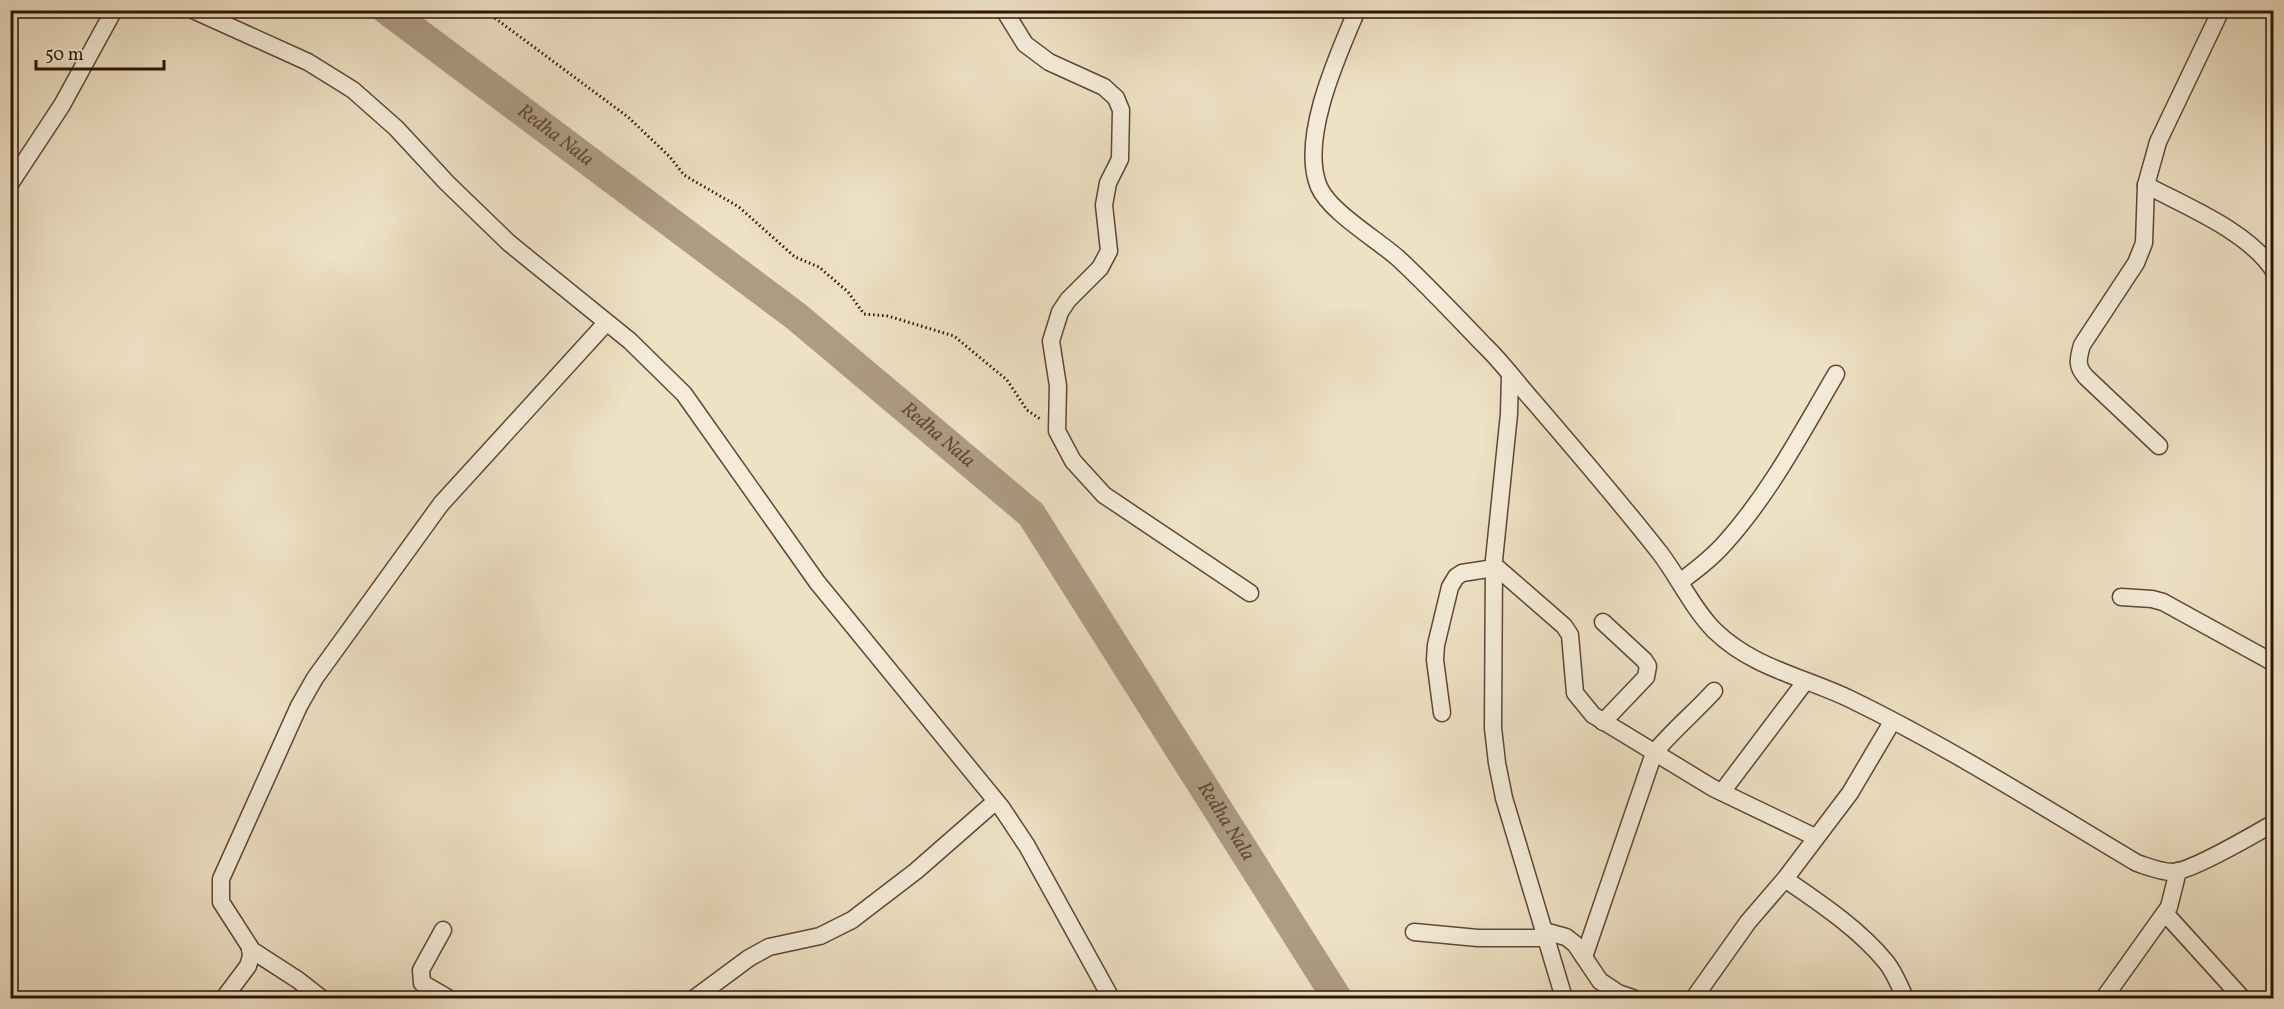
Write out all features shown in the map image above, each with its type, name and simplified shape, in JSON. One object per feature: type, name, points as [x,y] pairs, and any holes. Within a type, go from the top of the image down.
[{"type":"street","points":[[10,184],[62,105],[114,10]]},
{"type":"street","points":[[193,10],[308,62],[353,90],[396,128],[447,183],[509,243],[630,341],[684,394],[817,582],[996,801],[1027,846],[1111,999]]},
{"type":"street","points":[[1004,10],[1025,44],[1049,62],[1104,87],[1116,98],[1121,110],[1120,159],[1108,183],[1104,205],[1109,251],[1100,268],[1068,300],[1060,312],[1051,341],[1058,386],[1057,431],[1073,461],[1104,495],[1251,593]]},
{"type":"street","points":[[1357,10],[1327,83],[1320,108],[1315,169],[1319,187],[1328,201],[1398,258],[1490,351],[1630,515],[1713,629],[1754,660],[1848,698],[2002,782],[2137,863],[2157,870],[2178,871],[2274,823]]},
{"type":"street","points":[[2159,446],[2086,377],[2079,369],[2078,360],[2082,345],[2136,263],[2144,243],[2146,185],[2158,142],[2221,10]]},
{"type":"street","points":[[2146,185],[2230,230],[2257,252],[2274,271]]},
{"type":"street","points":[[321,999],[298,980],[250,949],[221,902],[221,879],[299,705],[315,678],[441,504],[606,323]]},
{"type":"street","points":[[1680,582],[1706,562],[1725,543],[1762,496],[1836,374]]},
{"type":"street","points":[[1510,375],[1509,414],[1494,567],[1494,728],[1497,763],[1504,798],[1564,999]]},
{"type":"street","points":[[1442,712],[1435,660],[1436,645],[1450,587],[1456,577],[1462,573],[1494,567]]},
{"type":"street","points":[[1494,567],[1564,626],[1570,636],[1575,693],[1593,715],[1722,792],[1815,837]]},
{"type":"street","points":[[2121,597],[2163,602],[2274,663]]},
{"type":"street","points":[[1603,622],[1648,666],[1646,677],[1603,722]]},
{"type":"street","points":[[1722,792],[1804,682]]},
{"type":"street","points":[[1584,957],[1654,753],[1674,729],[1714,691]]},
{"type":"street","points":[[1694,999],[1748,922],[1785,879],[1850,793],[1892,722]]},
{"type":"street","points":[[695,999],[749,958],[769,947],[820,936],[852,920],[916,871],[996,801]]},
{"type":"street","points":[[2104,999],[2165,913],[2172,897],[2178,871]]},
{"type":"street","points":[[1785,879],[1858,934],[1877,952],[1886,962],[1905,999]]},
{"type":"street","points":[[2165,913],[2242,999]]},
{"type":"street","points":[[443,930],[420,976],[422,983],[448,999]]},
{"type":"street","points":[[1414,932],[1478,938],[1545,934],[1566,937],[1575,944],[1600,981],[1618,993],[1633,999]]},
{"type":"street","points":[[224,999],[248,966],[250,949]]},
{"type":"path","points":[[484,10],[628,117],[670,157],[684,175],[739,207],[795,257],[819,267],[848,292],[864,314],[888,316],[954,336],[1007,380],[1027,410],[1057,431]]},
{"type":"waterway","name":"Redha Nala","points":[[387,10],[797,317],[1031,514],[1337,998]]}]
